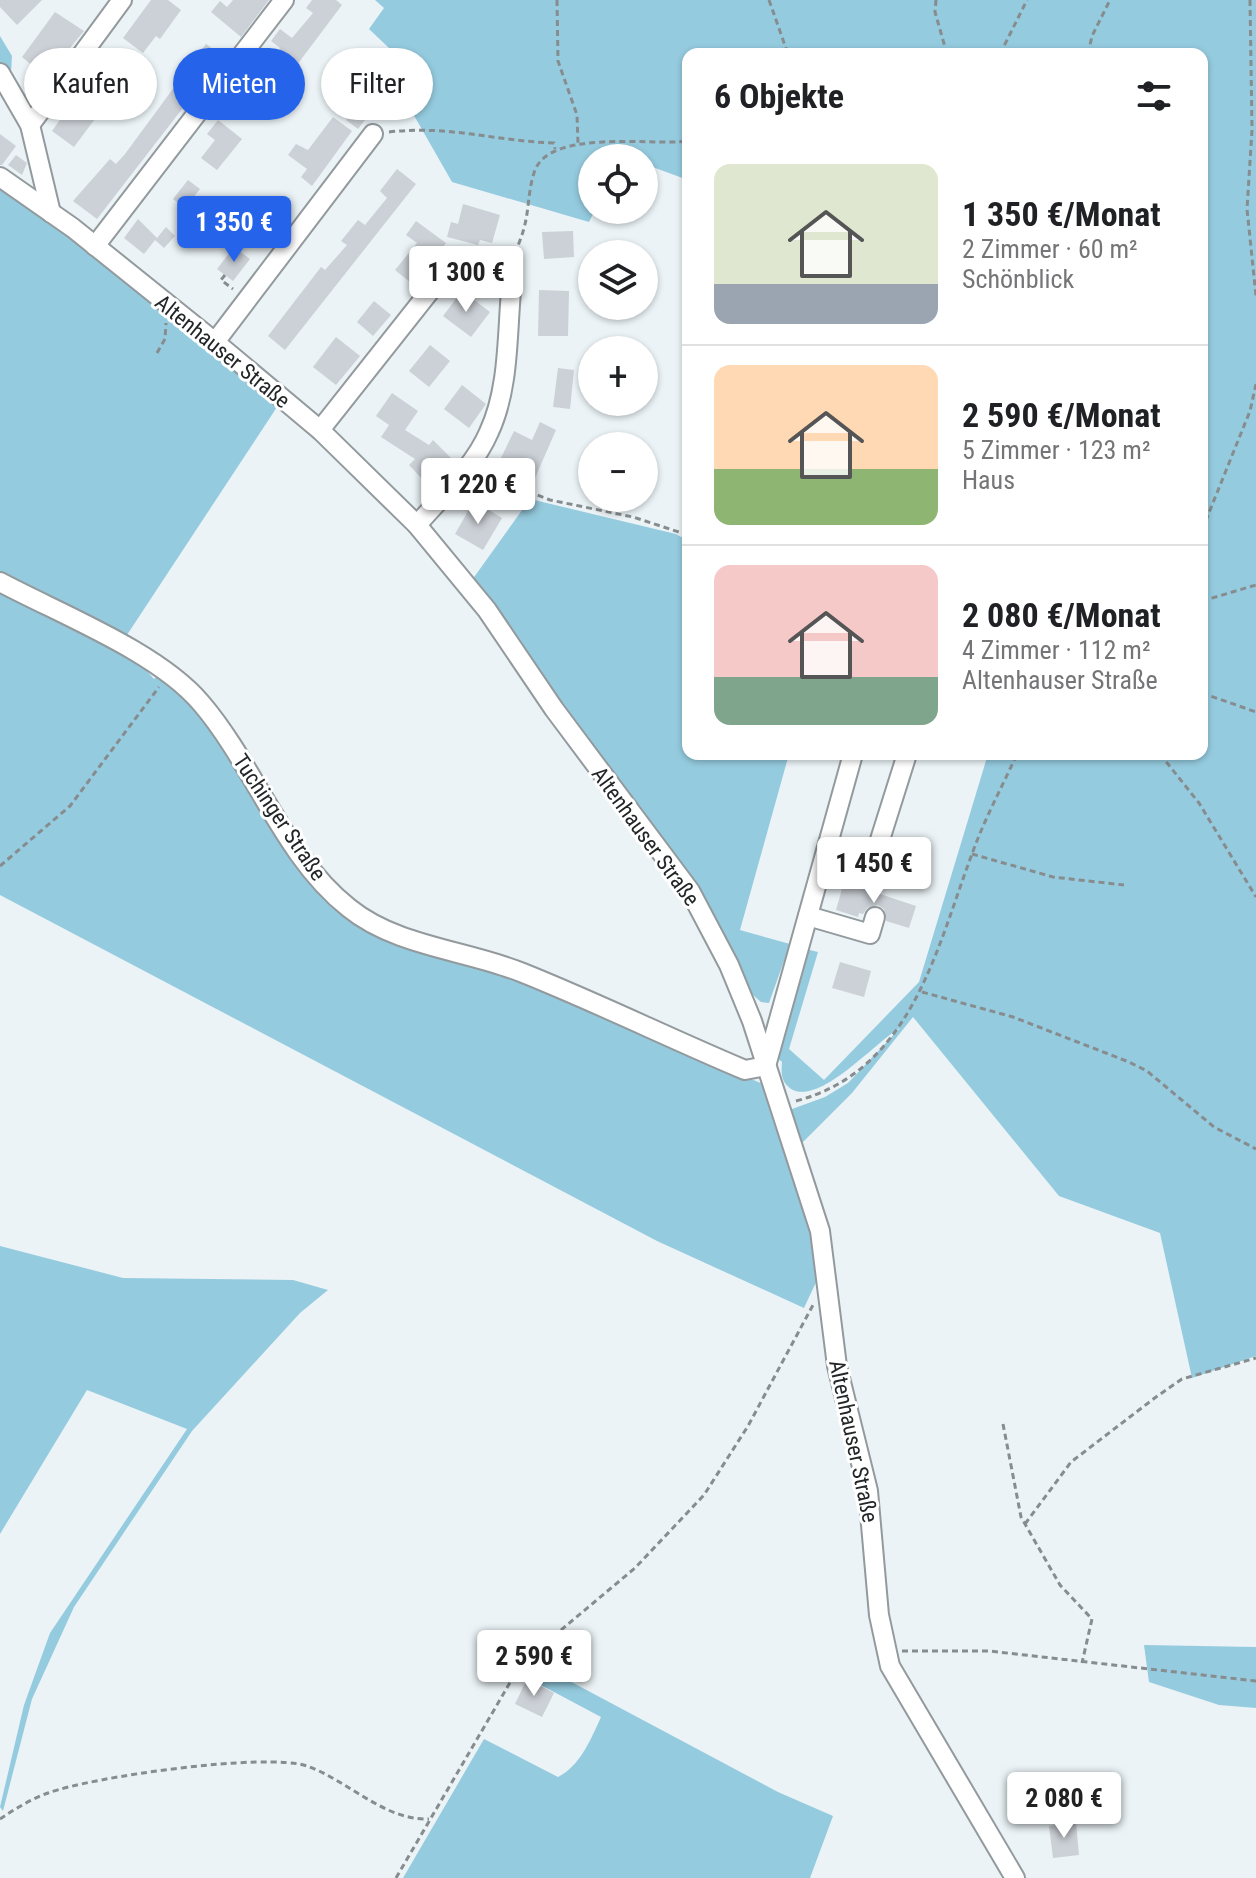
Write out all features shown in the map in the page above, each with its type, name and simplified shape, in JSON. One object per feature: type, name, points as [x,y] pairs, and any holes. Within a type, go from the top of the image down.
[{"type":"street","points":[[30,125],[122,0]]},
{"type":"street","points":[[95,246],[284,0]]},
{"type":"street","points":[[0,73],[30,125],[51,213]]},
{"type":"street","points":[[215,342],[373,134]]},
{"type":"street","name":"Altenhauser Straße","points":[[0,177],[95,246],[215,342],[320,430],[417,525],[487,610],[554,709],[690,891],[729,965],[780,1105],[820,1231],[843,1396],[868,1491],[886,1651],[896,1677],[1015,1878]]},
{"type":"street","points":[[320,430],[445,272],[461,265],[505,279],[511,291],[501,397],[489,434],[466,467],[417,525]]},
{"type":"street","name":"Tuchinger Straße","points":[[0,582],[169,674],[189,690],[225,734],[307,864],[358,915],[412,939],[523,972],[745,1070],[766,1066]]},
{"type":"street","points":[[766,1066],[851,760]]},
{"type":"street","points":[[825,857],[859,867],[873,862],[905,760]]},
{"type":"street","points":[[808,916],[870,934],[875,917]]},
{"type":"path","points":[[557,0],[558,61],[577,115],[578,144]]},
{"type":"path","points":[[769,0],[786,48]]},
{"type":"path","points":[[936,0],[935,12],[945,48]]},
{"type":"path","points":[[1003,48],[1027,0]]},
{"type":"path","points":[[1089,48],[1110,0]]},
{"type":"path","points":[[1250,0],[1252,130],[1247,209],[1256,296]]},
{"type":"path","points":[[373,134],[427,128],[464,130],[517,142],[554,143],[555,149]]},
{"type":"path","points":[[505,279],[525,227],[534,170],[555,149],[578,144],[682,141]]},
{"type":"path","points":[[225,275],[221,280],[233,289]]},
{"type":"path","points":[[1208,515],[1250,411],[1256,384]]},
{"type":"path","points":[[466,467],[550,500],[633,517],[682,533]]},
{"type":"path","points":[[1208,599],[1256,585]]},
{"type":"path","points":[[0,866],[70,806],[169,674]]},
{"type":"path","points":[[1208,695],[1256,712]]},
{"type":"path","points":[[780,1105],[822,1094],[866,1063],[922,992],[955,909],[972,854],[1014,760]]},
{"type":"path","points":[[1165,760],[1199,803],[1256,897]]},
{"type":"path","points":[[972,854],[1030,873],[1124,885]]},
{"type":"path","points":[[922,992],[993,1010],[1147,1071],[1214,1127],[1256,1149]]},
{"type":"path","points":[[396,1878],[499,1697],[530,1656],[635,1568],[704,1495],[748,1426],[805,1315],[827,1291]]},
{"type":"path","points":[[1025,1524],[1071,1462],[1169,1388],[1182,1379],[1256,1358]]},
{"type":"path","points":[[1003,1424],[1016,1501],[1025,1524],[1060,1585],[1092,1619],[1082,1663]]},
{"type":"path","points":[[886,1651],[989,1651],[1256,1681]]},
{"type":"path","points":[[0,1819],[35,1798],[76,1785],[271,1761],[308,1766],[405,1816],[429,1819]]},
{"type":"shaded area","points":[[375,0],[1256,0],[1256,1356],[1192,1378],[1160,1233],[1059,1196],[913,1017],[852,1093],[799,1146],[789,1112],[825,1097],[848,1083],[900,1028],[832,1081],[803,1092],[791,1089],[785,1083],[782,1062],[774,1055],[806,949],[818,952],[789,1049],[824,1080],[919,982],[986,760],[1208,760],[1208,48],[682,48],[682,178],[658,169],[658,144],[578,144],[578,219],[452,182],[417,120],[433,120],[433,48],[389,48],[369,29],[384,8]]},
{"type":"shaded area","points":[[0,36],[12,56],[11,73],[0,72]]},
{"type":"shaded area","points":[[0,186],[58,227],[279,404],[123,641],[0,578]]},
{"type":"shaded area","points":[[530,499],[682,538],[682,760],[787,760],[740,930],[790,944],[769,1003],[761,1002],[746,989],[591,750],[472,580]]},
{"type":"shaded area","points":[[0,587],[105,640],[142,666],[154,679],[161,672],[186,693],[340,907],[487,965],[765,1085],[811,1227],[818,1278],[804,1308],[657,1241],[0,895]]},
{"type":"shaded area","points":[[0,1246],[123,1278],[293,1280],[328,1290],[300,1313],[192,1431],[74,1607],[32,1699],[3,1811],[0,1807],[24,1705],[50,1633],[187,1429],[87,1390],[0,1534]]},
{"type":"shaded area","points":[[1144,1645],[1256,1647],[1256,1708],[1219,1705],[1149,1682]]},
{"type":"shaded area","points":[[532,1661],[778,1792],[833,1816],[810,1878],[403,1878],[484,1739],[558,1777],[573,1766],[584,1751],[601,1717],[522,1675]]},
{"type":"building","points":[[0,0],[42,0],[17,25],[0,7]]},
{"type":"building","points":[[151,0],[168,0],[181,10],[160,39],[156,36],[147,48],[136,48],[123,38]]},
{"type":"building","points":[[233,0],[269,0],[241,37],[211,12],[220,1],[227,7]]},
{"type":"building","points":[[312,0],[336,0],[342,5],[305,54],[305,48],[280,48],[271,41],[280,29],[292,38],[313,13],[306,8]]},
{"type":"building","points":[[55,12],[84,31],[70,48],[29,48]]},
{"type":"building","points":[[173,89],[174,120],[97,219],[73,201],[110,159],[116,164],[150,120],[157,120],[157,111]]},
{"type":"building","points":[[60,120],[94,120],[74,147],[52,131]]},
{"type":"building","points":[[218,120],[242,139],[217,170],[201,158],[215,140],[207,134]]},
{"type":"building","points":[[331,120],[337,120],[352,131],[312,186],[301,177],[307,169],[288,155],[296,144],[308,150]]},
{"type":"building","points":[[346,120],[365,120],[358,129]]},
{"type":"building","points":[[0,134],[16,146],[2,165],[0,165]]},
{"type":"building","points":[[16,155],[27,163],[22,175],[8,165]]},
{"type":"building","points":[[397,169],[416,184],[285,350],[268,336],[321,267],[325,270],[347,245],[341,241],[358,220],[365,225],[387,198],[380,191]]},
{"type":"building","points":[[188,180],[200,189],[185,208],[173,199]]},
{"type":"building","points":[[463,204],[500,215],[492,243],[480,240],[478,245],[447,237],[451,222],[458,224]]},
{"type":"building","points":[[138,219],[157,238],[166,227],[175,236],[164,248],[155,240],[144,254],[124,238]]},
{"type":"building","points":[[416,221],[446,243],[415,286],[395,270],[417,243],[406,235]]},
{"type":"building","points":[[573,231],[574,257],[544,259],[542,232]]},
{"type":"building","points":[[234,247],[250,259],[233,281],[217,269]]},
{"type":"building","points":[[539,290],[569,291],[568,336],[538,336]]},
{"type":"building","points":[[462,291],[490,312],[471,337],[443,316]]},
{"type":"building","points":[[374,301],[391,315],[373,336],[357,322]]},
{"type":"building","points":[[336,337],[360,356],[336,385],[313,367]]},
{"type":"building","points":[[430,345],[450,361],[429,387],[409,371]]},
{"type":"building","points":[[558,368],[574,370],[570,409],[553,407]]},
{"type":"building","points":[[462,385],[486,404],[469,428],[444,409]]},
{"type":"building","points":[[392,393],[418,411],[405,430],[429,445],[433,440],[453,460],[428,485],[409,465],[415,459],[381,437],[389,425],[376,416]]},
{"type":"building","points":[[540,422],[556,430],[535,478],[500,460],[514,431],[532,440]]},
{"type":"building","points":[[474,501],[502,518],[483,550],[455,534]]},
{"type":"building","points":[[844,882],[916,906],[909,928],[886,921],[884,909],[878,905],[867,908],[858,917],[836,910]]},
{"type":"building","points":[[840,962],[871,971],[864,997],[832,988]]},
{"type":"building","points":[[527,1679],[554,1693],[542,1717],[515,1704]]},
{"type":"building","points":[[1076,1823],[1079,1855],[1053,1858],[1049,1826]]}]
